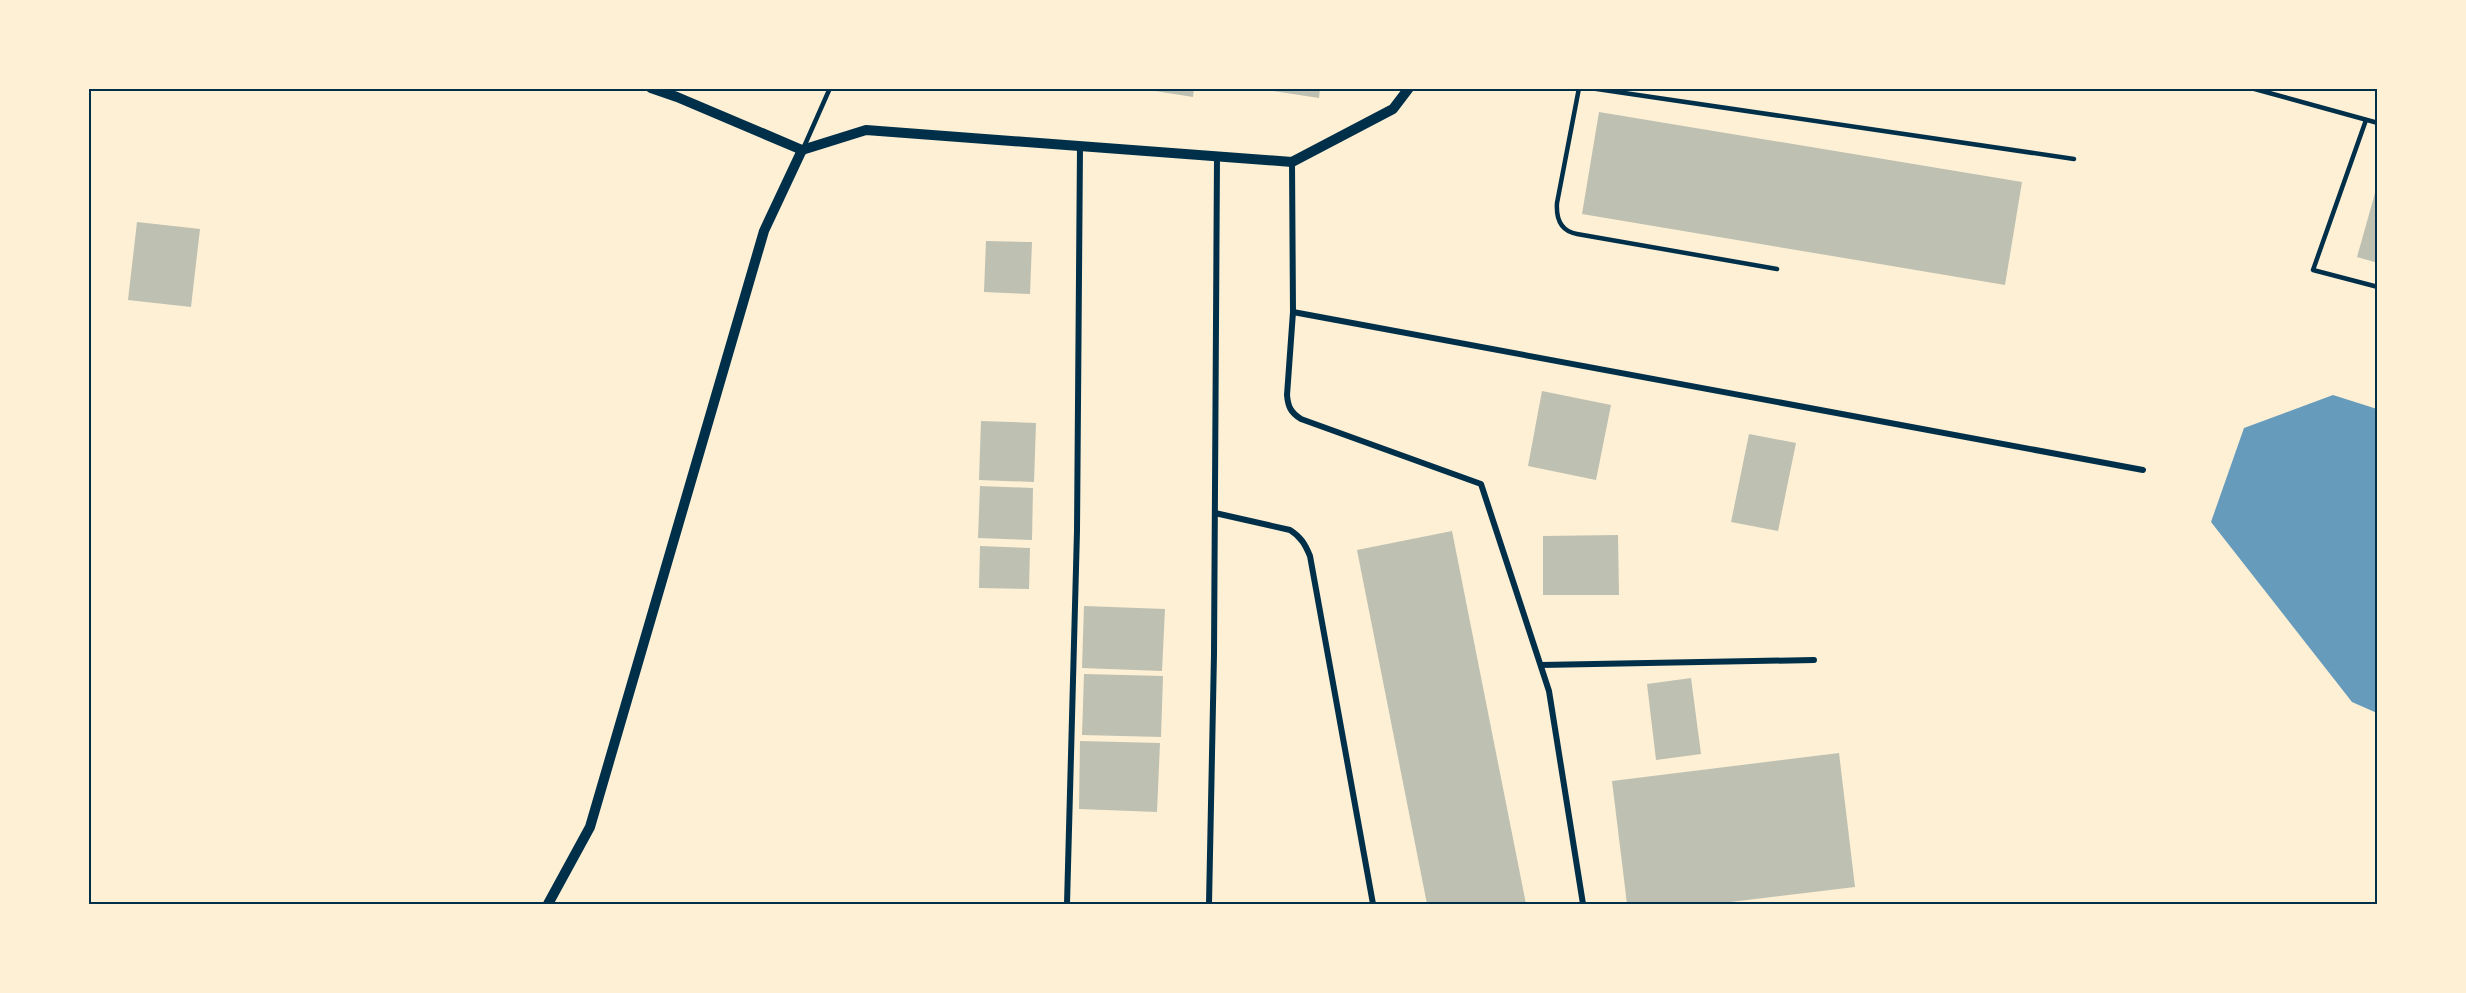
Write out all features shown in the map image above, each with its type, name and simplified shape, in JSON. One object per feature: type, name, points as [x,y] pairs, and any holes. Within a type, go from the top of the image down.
[{"type":"street","points":[[651,88],[802,150],[866,130],[1292,162],[1393,109],[1409,88]]},
{"type":"street","points":[[1067,904],[1077,531],[1080,147]]},
{"type":"street","points":[[549,904],[590,827],[764,231],[802,150]]},
{"type":"street","points":[[1209,904],[1215,513],[1217,157]]},
{"type":"street","points":[[1292,162],[1293,312],[1288,406],[1293,414],[1301,419],[1481,484],[1549,691],[1583,904]]},
{"type":"street","points":[[1293,312],[2143,470]]},
{"type":"street","points":[[1215,513],[1290,530],[1298,535],[1305,544],[1310,556],[1373,904]]},
{"type":"street","points":[[1541,665],[1814,660]]},
{"type":"lane","points":[[802,150],[830,88]]},
{"type":"lane","points":[[1579,88],[1557,202],[1557,219],[1565,230],[1778,269]]},
{"type":"lane","points":[[1590,88],[2074,159]]},
{"type":"lane","points":[[2251,88],[2378,123]]},
{"type":"lane","points":[[2366,120],[2313,270],[2378,287]]},
{"type":"water","points":[[2333,395],[2377,409],[2377,713],[2352,702],[2211,522],[2244,428]]},
{"type":"building","points":[[1136,88],[1194,88],[1193,97]]},
{"type":"building","points":[[1253,88],[1320,88],[1319,98]]},
{"type":"building","points":[[1599,112],[2022,182],[2005,285],[1582,214]]},
{"type":"building","points":[[2378,186],[2378,263],[2357,257]]},
{"type":"building","points":[[137,222],[200,229],[191,307],[128,300]]},
{"type":"building","points":[[986,241],[1032,242],[1030,294],[984,292]]},
{"type":"building","points":[[1542,391],[1611,405],[1596,480],[1528,466]]},
{"type":"building","points":[[981,421],[1036,423],[1034,482],[979,480]]},
{"type":"building","points":[[1749,434],[1796,443],[1778,531],[1731,522]]},
{"type":"building","points":[[980,486],[1033,488],[1032,540],[978,538]]},
{"type":"building","points":[[1452,531],[1526,904],[1427,904],[1357,550]]},
{"type":"building","points":[[1618,535],[1619,595],[1543,595],[1543,536]]},
{"type":"building","points":[[980,546],[1030,548],[1029,589],[979,588]]},
{"type":"building","points":[[1084,606],[1165,609],[1162,671],[1082,668]]},
{"type":"building","points":[[1084,674],[1163,676],[1161,737],[1082,735]]},
{"type":"building","points":[[1691,678],[1701,754],[1656,760],[1647,684]]},
{"type":"building","points":[[1080,741],[1160,743],[1157,812],[1079,809]]},
{"type":"building","points":[[1839,753],[1855,887],[1714,904],[1627,904],[1612,781]]}]
